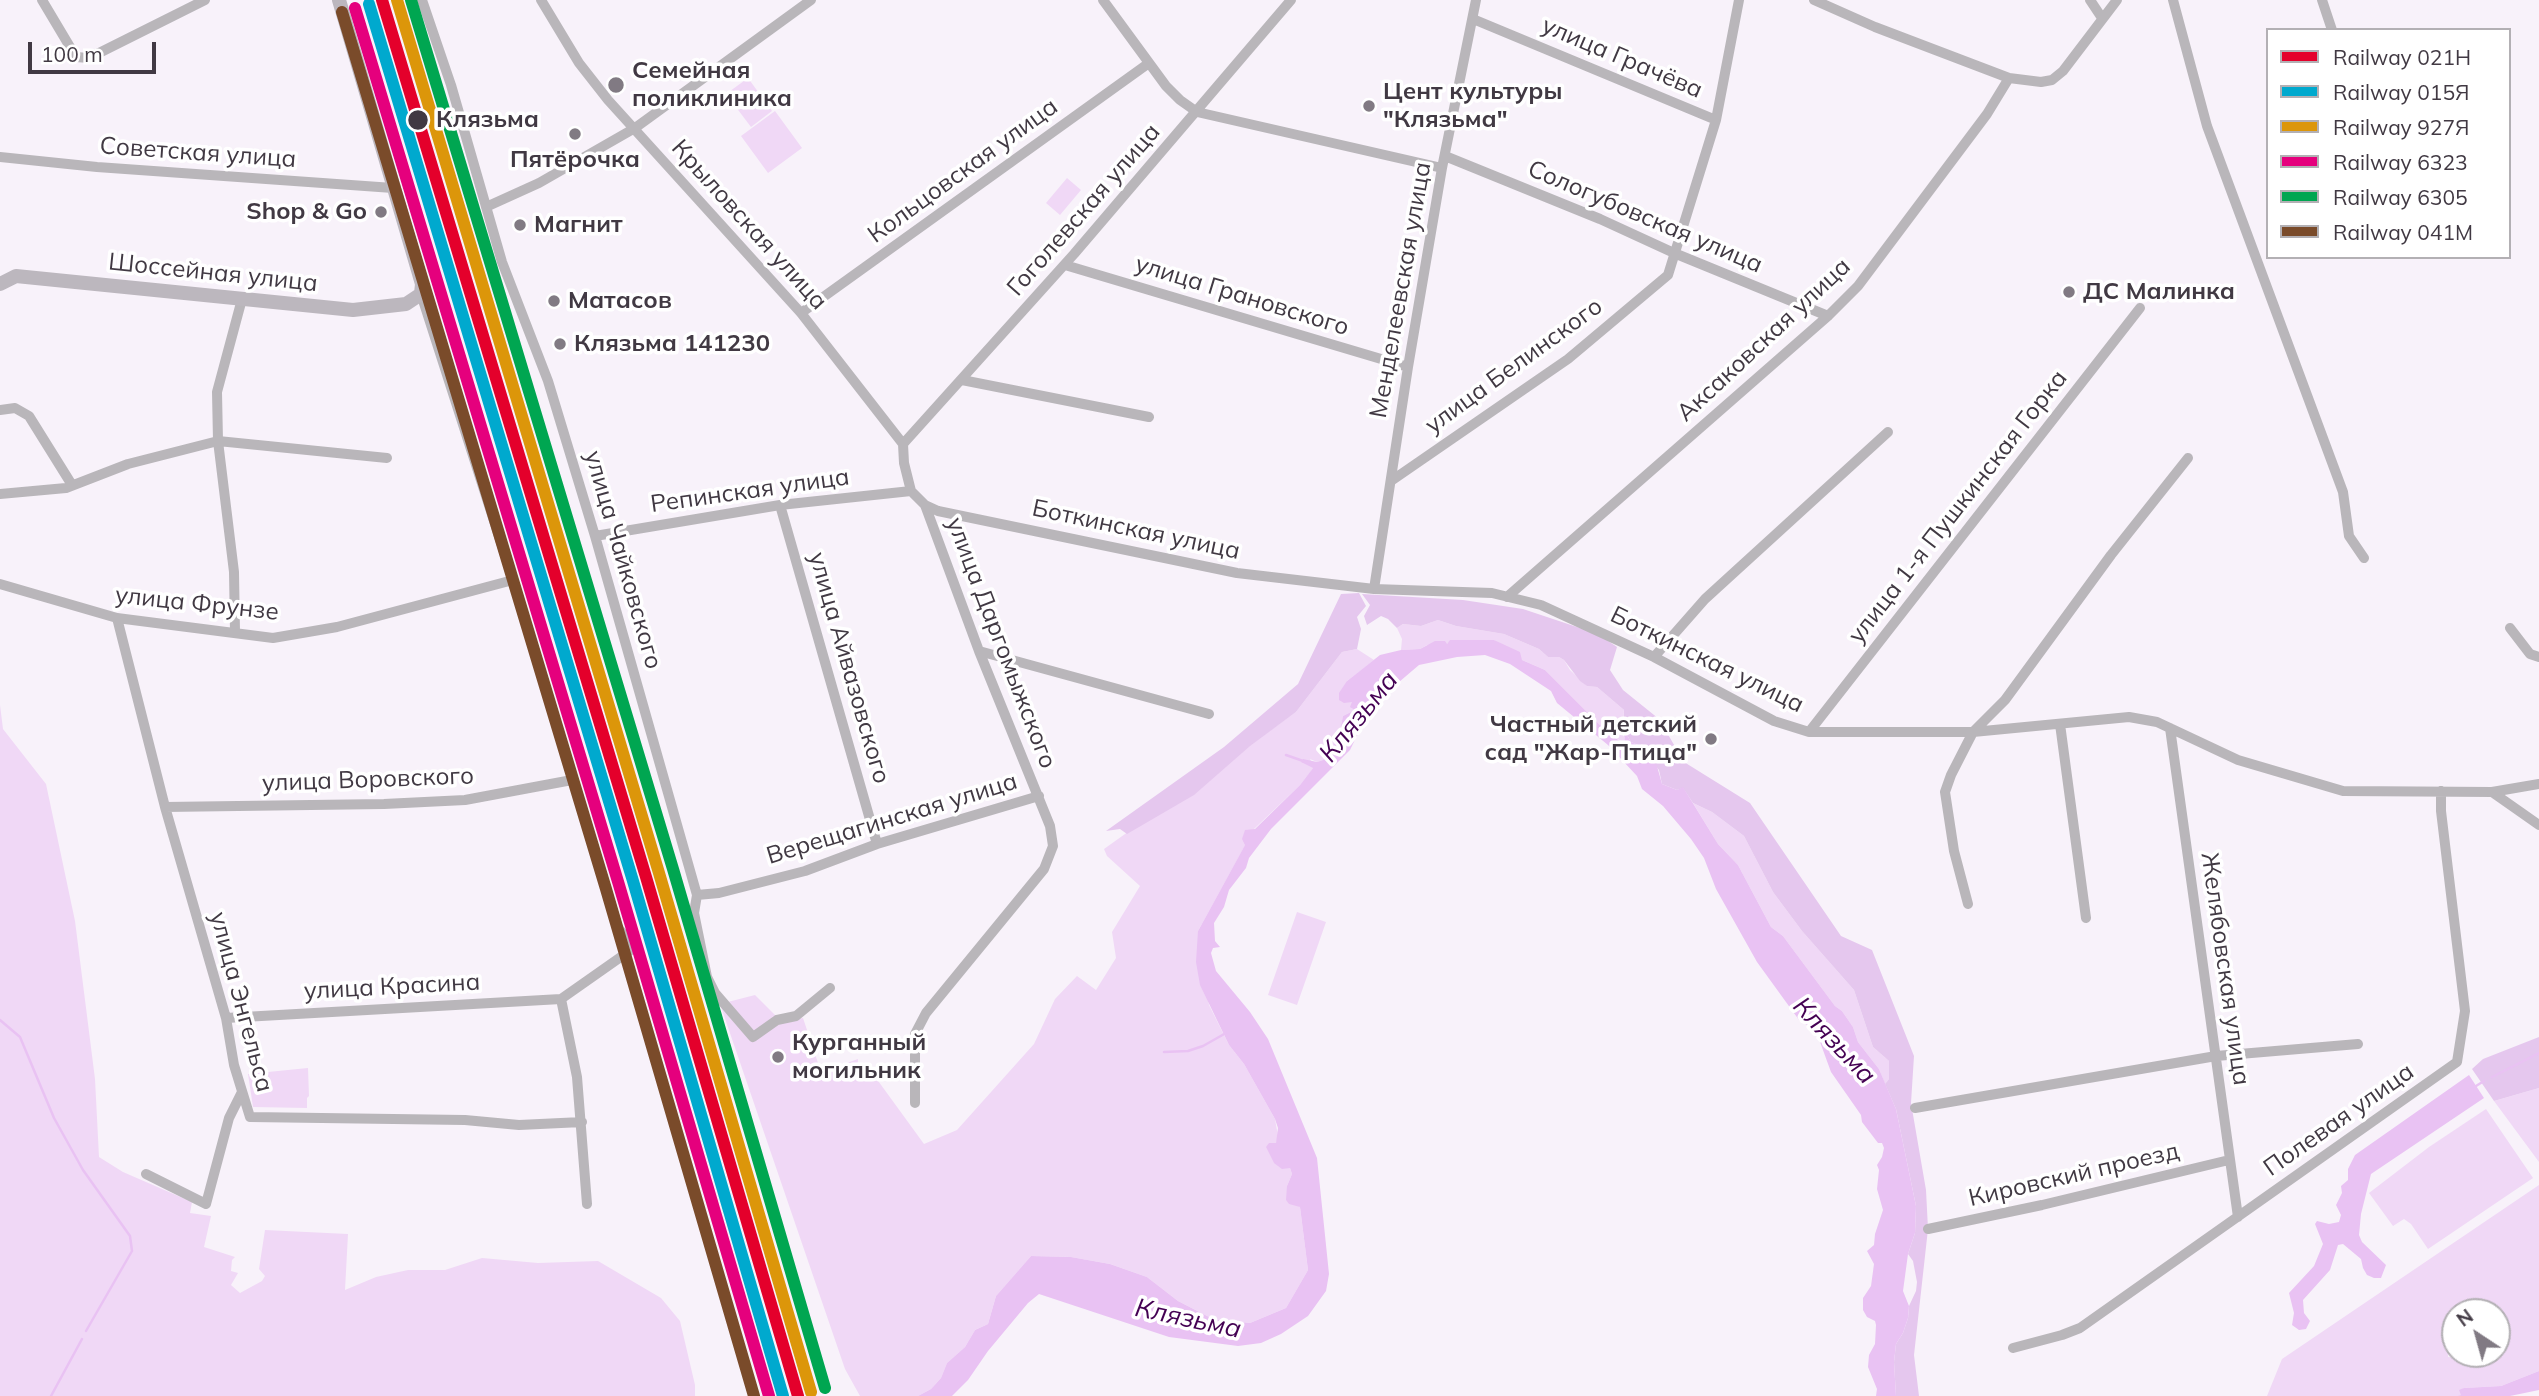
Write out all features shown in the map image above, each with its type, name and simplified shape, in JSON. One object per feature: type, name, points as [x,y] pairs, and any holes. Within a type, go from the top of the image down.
[{"type":"main road","points":[[339,0],[422,284],[421,294]]},
{"type":"main road","name":"Шоссейная улица","points":[[0,284],[16,276],[353,310],[406,304],[421,294]]},
{"type":"street","points":[[42,0],[76,57],[89,58],[205,0]]},
{"type":"street","name":"Крыловская улица","points":[[541,0],[579,63],[801,313],[903,444]]},
{"type":"street","points":[[486,207],[539,183],[635,128],[811,0]]},
{"type":"street","points":[[1103,0],[1174,94],[1197,112],[1443,168]]},
{"type":"street","name":"Гоголевская улица","points":[[903,444],[1065,265],[1291,0]]},
{"type":"street","name":"Менделеевская улица","points":[[1374,589],[1408,367],[1476,0]]},
{"type":"street","name":"улица Белинского","points":[[1391,481],[1568,359],[1668,275],[1716,120],[1739,0]]},
{"type":"street","points":[[1814,0],[1882,30],[2009,78],[2041,82],[2052,80],[2063,71],[2117,0]]},
{"type":"street","points":[[2090,0],[2102,18]]},
{"type":"street","points":[[2173,0],[2207,126],[2343,492],[2349,536],[2364,558]]},
{"type":"street","points":[[2322,0],[2331,28]]},
{"type":"street","name":"улица Чайковского","points":[[425,2],[502,262],[548,381],[595,536],[697,895],[694,913],[707,977],[715,993],[752,1037],[777,1020],[796,1017],[830,988]]},
{"type":"street","name":"улица Грачёва","points":[[1473,19],[1716,120]]},
{"type":"street","name":"Кольцовская улица","points":[[801,313],[1149,62]]},
{"type":"street","name":"Аксаковская улица","points":[[1507,597],[1828,316],[1858,286],[1987,114],[2009,78]]},
{"type":"street","name":"Сологубовская улица","points":[[1446,156],[1828,316]]},
{"type":"street","name":"Советская улица","points":[[0,157],[97,167],[393,188]]},
{"type":"street","name":"улица Грановского","points":[[1065,265],[1408,367]]},
{"type":"street","points":[[421,294],[513,580],[618,928],[635,947],[561,999],[577,1077],[587,1204]]},
{"type":"street","points":[[235,632],[234,572],[218,441],[217,392],[242,299]]},
{"type":"street","name":"улица 1-я Пушкинская Горка","points":[[1809,732],[2140,308]]},
{"type":"street","points":[[962,380],[1150,417]]},
{"type":"street","points":[[0,410],[15,408],[29,416],[72,485]]},
{"type":"street","points":[[1654,656],[1705,599],[1888,432]]},
{"type":"street","points":[[0,494],[72,485],[128,464],[218,441],[387,458]]},
{"type":"street","points":[[903,444],[904,463],[911,491]]},
{"type":"street","points":[[1968,904],[1954,850],[1945,792],[1951,775],[1973,732],[2005,700],[2110,555],[2188,458]]},
{"type":"street","name":"Репинская улица","points":[[595,536],[780,505],[911,491]]},
{"type":"street","name":"Боткинская улица","points":[[911,491],[925,505],[938,511],[1204,568],[1374,589],[1479,592],[1507,597],[1552,610],[1654,656],[1785,726],[1809,732],[1973,732],[2129,717],[2157,722],[2238,760],[2343,791],[2492,792],[2539,784]]},
{"type":"street","name":"улица Айвазовского","points":[[780,505],[877,844]]},
{"type":"street","name":"улица Даргомыжского","points":[[925,505],[979,651],[1039,796]]},
{"type":"street","name":"улица Фрунзе","points":[[0,584],[117,618],[273,638],[337,627],[513,580]]},
{"type":"street","name":"улица Энгельса","points":[[117,618],[165,807],[226,1018],[234,1065],[250,1117],[464,1120],[519,1125],[582,1122]]},
{"type":"street","points":[[2510,628],[2530,654],[2539,657]]},
{"type":"street","points":[[979,651],[1209,714]]},
{"type":"street","points":[[2060,724],[2086,918]]},
{"type":"street","name":"Желябовская улица","points":[[2170,728],[2238,1217]]},
{"type":"street","name":"улица Воровского","points":[[165,807],[384,804],[465,800],[572,780]]},
{"type":"street","name":"Полевая улица","points":[[2013,1348],[2080,1328],[2457,1062],[2465,1010],[2441,811],[2441,791]]},
{"type":"street","points":[[2492,792],[2539,825]]},
{"type":"street","name":"Верещагинская улица","points":[[697,895],[719,893],[805,870],[877,844],[1039,796],[1050,826],[1053,846],[1044,869],[926,1013],[915,1034],[915,1103]]},
{"type":"street","name":"улица Красина","points":[[226,1018],[561,999]]},
{"type":"street","points":[[1915,1108],[2216,1056],[2358,1044]]},
{"type":"street","points":[[146,1174],[206,1204],[229,1118],[242,1092]]},
{"type":"street","name":"Кировский проезд","points":[[1928,1229],[2229,1160]]},
{"type":"shaded area","points":[[748,78],[772,111],[751,127],[726,94]]},
{"type":"shaded area","points":[[775,111],[802,148],[768,173],[741,136]]},
{"type":"shaded area","points":[[1067,178],[1081,190],[1060,215],[1046,203]]},
{"type":"shaded area","points":[[1359,593],[1366,606],[1357,617],[1361,629],[1357,649],[1342,652],[1296,712],[1250,746],[1194,795],[1127,834],[1120,829],[1106,831],[1224,747],[1298,684],[1341,594]]},
{"type":"shaded area","points":[[1362,594],[1463,600],[1523,609],[1598,634],[1617,647],[1610,670],[1623,690],[1659,719],[1684,762],[1750,803],[1841,936],[1872,950],[1914,1056],[1911,1103],[1926,1190],[1928,1229],[1914,1355],[1919,1396],[1896,1396],[1894,1362],[1896,1344],[1903,1333],[1909,1306],[1916,1291],[1913,1261],[1908,1254],[1915,1233],[1916,1206],[1896,1109],[1885,1084],[1889,1079],[1889,1061],[1873,1047],[1854,990],[1802,931],[1773,892],[1744,836],[1712,812],[1693,803],[1683,788],[1677,790],[1662,784],[1659,770],[1638,745],[1631,742],[1623,728],[1624,710],[1597,687],[1587,686],[1580,681],[1564,660],[1548,657],[1539,649],[1504,634],[1456,626],[1438,620],[1421,626],[1403,624],[1397,628],[1381,616],[1367,625],[1364,616],[1370,605]]},
{"type":"shaded area","points":[[1438,620],[1456,626],[1504,634],[1539,649],[1548,657],[1564,660],[1570,670],[1587,686],[1597,687],[1624,710],[1622,733],[1626,741],[1624,743],[1609,734],[1545,670],[1522,660],[1494,640],[1451,640],[1447,644],[1401,650],[1402,639],[1397,628],[1403,624],[1421,626]]},
{"type":"shaded area","points":[[1357,649],[1374,660],[1347,681],[1355,710],[1343,716],[1338,739],[1323,760],[1317,762],[1310,759],[1314,767],[1300,785],[1254,829],[1198,931],[1209,1005],[1229,1045],[1244,1064],[1275,1119],[1278,1136],[1276,1144],[1269,1143],[1290,1168],[1292,1174],[1287,1186],[1287,1196],[1300,1207],[1308,1270],[1286,1308],[1250,1323],[1213,1319],[1178,1301],[1147,1277],[1110,1264],[1071,1257],[1031,1256],[996,1296],[988,1324],[975,1330],[965,1347],[947,1363],[941,1378],[931,1389],[918,1396],[860,1396],[845,1369],[720,1004],[755,995],[781,1021],[803,1018],[821,1072],[858,1059],[857,1074],[876,1078],[924,1144],[957,1130],[1034,1044],[1055,999],[1077,976],[1096,990],[1116,958],[1112,932],[1140,886],[1107,856],[1104,849],[1296,712],[1342,652]]},
{"type":"shaded area","points":[[0,705],[3,729],[46,784],[75,921],[95,1079],[99,1157],[123,1172],[192,1202],[190,1213],[211,1216],[204,1247],[235,1257],[231,1271],[238,1273],[231,1285],[240,1293],[262,1281],[265,1276],[259,1269],[265,1230],[348,1234],[345,1290],[376,1277],[408,1270],[445,1270],[482,1258],[538,1263],[598,1261],[661,1298],[680,1321],[695,1385],[695,1396],[0,1396]]},
{"type":"shaded area","points":[[1693,803],[1712,812],[1744,836],[1773,892],[1802,931],[1854,990],[1873,1047],[1889,1061],[1889,1079],[1885,1084],[1879,1069],[1858,1042],[1853,1027],[1783,936],[1771,927],[1738,865],[1718,844]]},
{"type":"shaded area","points":[[1297,912],[1326,922],[1297,1005],[1268,995]]},
{"type":"shaded area","points":[[2539,1037],[2539,1088],[2494,1101],[2472,1069],[2483,1059]]},
{"type":"shaded area","points":[[308,1068],[307,1108],[253,1107],[248,1074]]},
{"type":"shaded area","points":[[2539,1088],[2539,1162],[2494,1101]]},
{"type":"shaded area","points":[[2486,1109],[2533,1178],[2428,1249],[2411,1224],[2404,1219],[2393,1226],[2369,1193],[2429,1147]]},
{"type":"shaded area","points":[[2539,1185],[2539,1371],[2501,1386],[2464,1388],[2461,1395],[2456,1396],[2267,1396],[2282,1359]]},
{"type":"water","points":[[1450,640],[1494,640],[1520,652],[1522,660],[1545,670],[1609,734],[1623,743],[1623,728],[1631,742],[1638,745],[1657,766],[1662,784],[1677,790],[1683,787],[1718,844],[1738,865],[1771,927],[1783,936],[1835,1006],[1842,1011],[1853,1027],[1858,1042],[1879,1069],[1896,1109],[1916,1206],[1915,1233],[1908,1254],[1903,1291],[1909,1306],[1908,1318],[1896,1344],[1894,1362],[1896,1396],[1876,1396],[1877,1389],[1868,1367],[1869,1355],[1875,1344],[1876,1325],[1863,1310],[1863,1298],[1871,1286],[1874,1264],[1867,1251],[1874,1245],[1883,1210],[1877,1189],[1877,1165],[1882,1157],[1882,1143],[1878,1143],[1862,1122],[1861,1115],[1831,1072],[1816,1031],[1799,1020],[1757,962],[1716,889],[1704,858],[1691,839],[1663,806],[1642,789],[1637,776],[1608,745],[1557,703],[1551,691],[1510,664],[1485,655],[1457,657],[1419,665],[1372,705],[1350,750],[1271,829],[1249,858],[1246,868],[1229,890],[1224,907],[1214,923],[1215,941],[1220,947],[1213,948],[1211,953],[1216,971],[1250,1012],[1268,1039],[1317,1158],[1329,1274],[1326,1291],[1308,1316],[1281,1334],[1261,1343],[1238,1346],[1169,1337],[1039,1294],[1028,1303],[968,1380],[952,1396],[918,1396],[931,1389],[941,1378],[947,1363],[965,1347],[975,1330],[988,1324],[996,1296],[1031,1256],[1071,1257],[1110,1264],[1147,1277],[1178,1301],[1213,1319],[1250,1323],[1286,1308],[1308,1270],[1300,1207],[1289,1204],[1286,1200],[1287,1186],[1292,1174],[1290,1168],[1282,1169],[1274,1163],[1266,1147],[1269,1143],[1276,1143],[1278,1128],[1275,1119],[1244,1064],[1229,1045],[1200,985],[1196,962],[1198,931],[1245,845],[1242,839],[1245,830],[1255,829],[1300,785],[1313,768],[1301,762],[1303,759],[1317,762],[1323,760],[1338,739],[1343,716],[1355,710],[1350,707],[1352,702],[1344,703],[1339,700],[1339,693],[1347,681],[1380,655],[1420,649],[1435,641],[1445,641],[1447,644]]},
{"type":"water","points":[[2469,1075],[2484,1098],[2371,1174],[2359,1235],[2362,1242],[2386,1265],[2381,1278],[2367,1275],[2361,1259],[2343,1244],[2338,1245],[2330,1270],[2303,1300],[2304,1313],[2310,1321],[2306,1329],[2299,1330],[2292,1325],[2294,1313],[2289,1293],[2314,1266],[2323,1244],[2315,1224],[2317,1221],[2329,1224],[2339,1222],[2341,1215],[2336,1205],[2342,1193],[2341,1186],[2348,1180],[2348,1169],[2355,1155]]},
{"type":"water","points":[[2539,1371],[2539,1390],[2510,1396],[2456,1396],[2461,1395],[2459,1390],[2464,1388],[2501,1386]]},
{"type":"waterway","points":[[1286,755],[1306,762]]},
{"type":"waterway","points":[[0,1020],[20,1037],[54,1118],[83,1170],[130,1236],[132,1251],[86,1331]]},
{"type":"waterway","points":[[1164,1052],[1188,1051],[1226,1033]]},
{"type":"waterway","points":[[2492,1077],[2539,1053]]},
{"type":"waterway","points":[[2476,1086],[2484,1081]]},
{"type":"waterway","points":[[51,1396],[82,1339]]},
{"type":"rail line","name":"021Н","points":[[382,0],[646,877],[798,1396]]},
{"type":"rail line","name":"927Я","points":[[397,0],[659,873],[811,1392]]},
{"type":"rail line","name":"6305","points":[[411,0],[673,869],[825,1388]]},
{"type":"rail line","name":"015Я","points":[[369,4],[633,881],[783,1396]]},
{"type":"rail line","name":"6323","points":[[355,8],[619,885],[769,1396]]},
{"type":"rail line","name":"041М","points":[[342,12],[606,889],[754,1396]]},
{"type":"place","name":"Семейная поликлиника","points":[[616,85]]},
{"type":"place","name":"Цент культуры \"Клязьма\"","points":[[1369,106]]},
{"type":"place","name":"Клязьма","points":[[418,120]]},
{"type":"place","name":"Пятёрочка","points":[[575,134]]},
{"type":"place","name":"Shop & Go","points":[[381,212]]},
{"type":"place","name":"Магнит","points":[[520,225]]},
{"type":"place","name":"ДС Малинка","points":[[2069,292]]},
{"type":"place","name":"Матасов","points":[[554,301]]},
{"type":"place","name":"Клязьма 141230","points":[[560,344]]},
{"type":"place","name":"Частный детский сад \"Жар-Птица\"","points":[[1711,739]]},
{"type":"place","name":"Курганный могильник","points":[[778,1057]]}]
